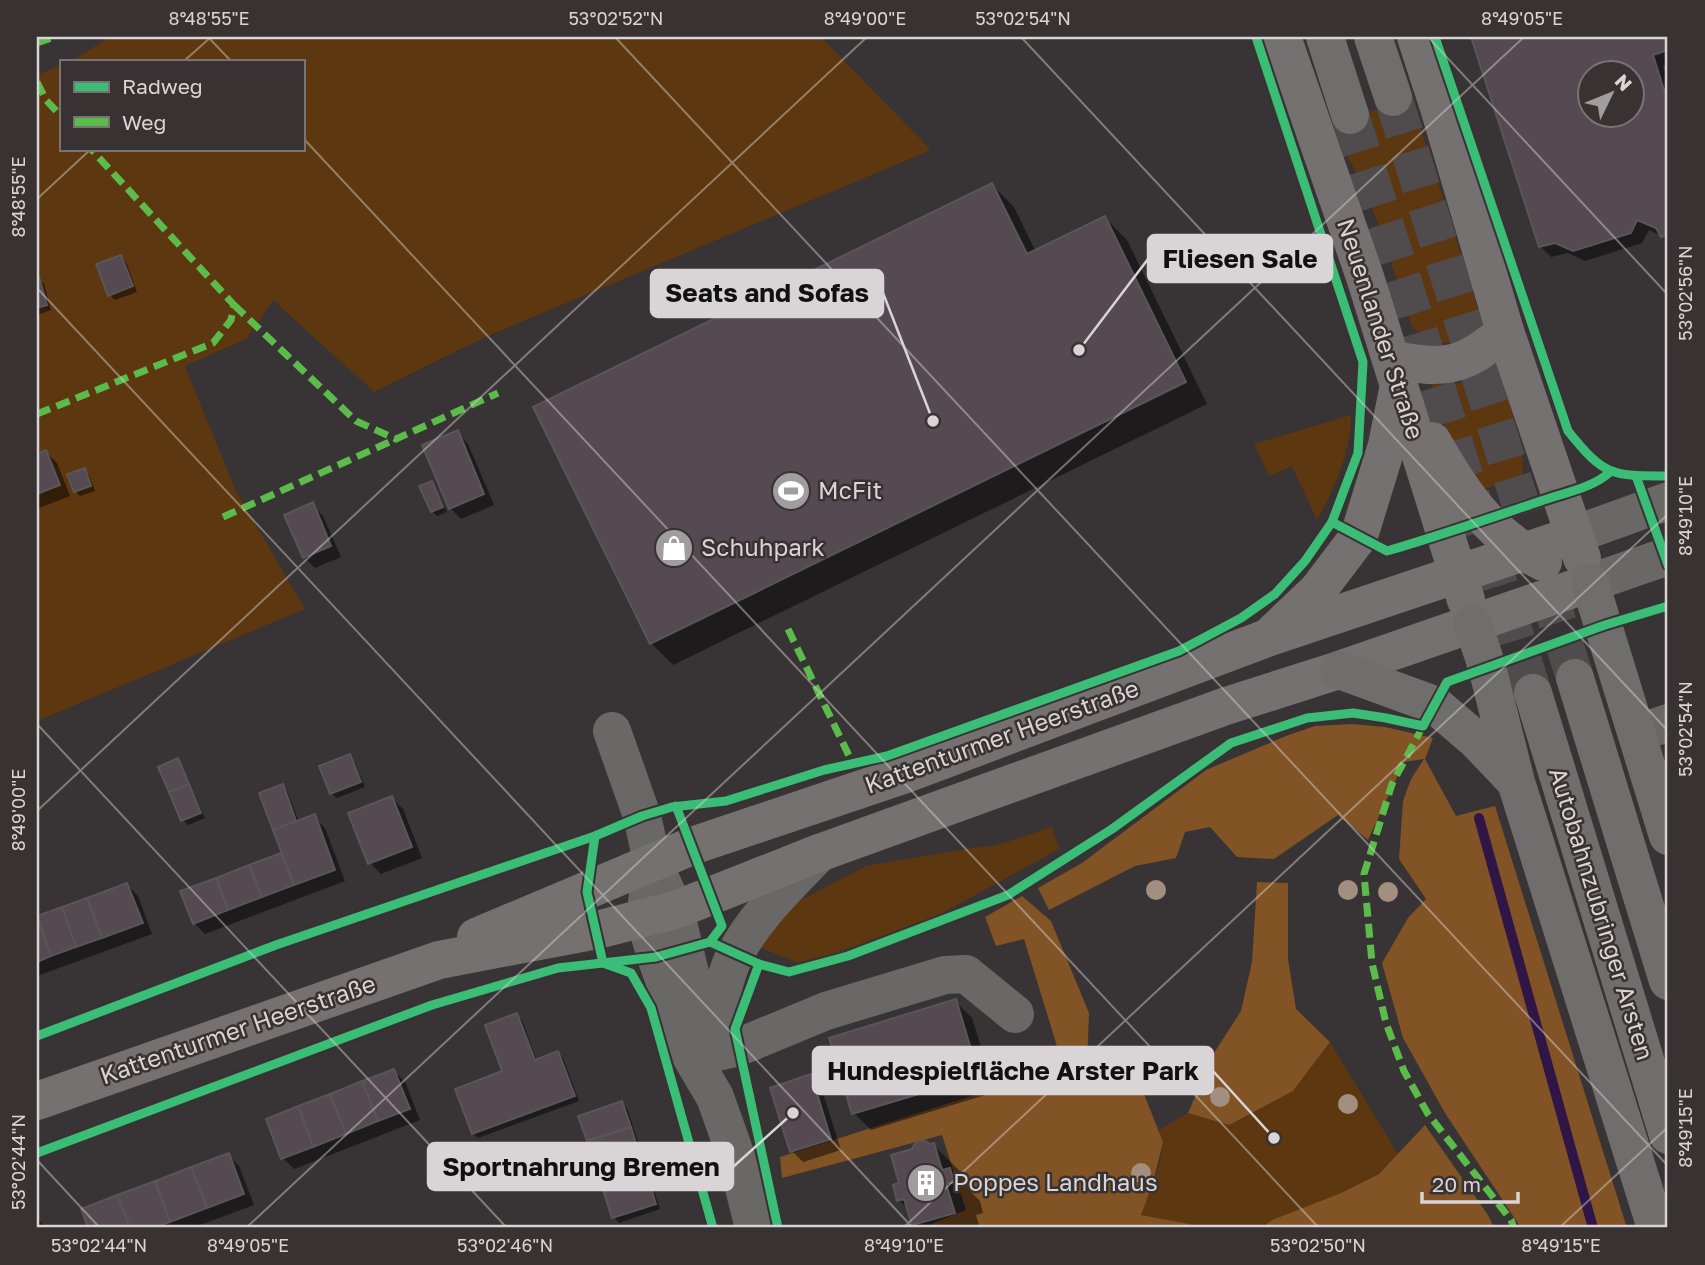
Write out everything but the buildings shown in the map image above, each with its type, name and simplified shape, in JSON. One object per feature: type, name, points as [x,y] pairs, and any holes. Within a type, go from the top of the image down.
[{"type":"highway","points":[[1325,37],[1350,116]]},
{"type":"highway","points":[[1373,37],[1393,97]]},
{"type":"highway","points":[[1590,583],[1653,728],[1668,836]]},
{"type":"highway","points":[[1473,624],[1487,667],[1516,782],[1656,1228]]},
{"type":"highway","points":[[1339,670],[1434,705],[1476,740],[1516,782]]},
{"type":"highway","name":"Autobahnzubringer Arsten","points":[[1575,678],[1668,981]]},
{"type":"highway","name":"Autobahnzubringer Arsten","points":[[1533,693],[1668,1135]]},
{"type":"main road","name":"Neuenlander Straße","points":[[1282,37],[1353,242],[1473,624]]},
{"type":"main road","points":[[1416,37],[1505,331],[1590,583]]},
{"type":"main road","points":[[1395,372],[1422,366],[1456,364],[1485,349],[1505,331]]},
{"type":"main road","points":[[1395,372],[1461,491],[1485,520],[1523,552],[1590,583]]},
{"type":"main road","points":[[1267,638],[1318,590],[1359,536],[1387,445],[1395,372]]},
{"type":"main road","name":"Kattenturmer Heerstraße","points":[[439,960],[484,933],[587,892],[652,861],[906,774],[1267,638],[1574,535]]},
{"type":"main road","name":"Kattenturmer Heerstraße","points":[[37,1101],[439,960],[597,930],[660,914],[819,853],[1226,706],[1590,583]]},
{"type":"street","points":[[1574,535],[1668,501]]},
{"type":"street","points":[[1590,583],[1668,556]]},
{"type":"street","points":[[612,731],[642,816],[652,861],[660,914],[656,957],[692,1058],[715,1097],[736,1156],[754,1228]]},
{"type":"street","points":[[709,1054],[727,979],[736,954],[754,925],[819,853]]},
{"type":"street","points":[[660,914],[686,948],[715,1081],[715,1097]]},
{"type":"street","points":[[709,1054],[739,1047],[827,1011],[945,975],[966,974],[1014,1014]]},
{"type":"shaded area","points":[[109,37],[821,37],[931,150],[483,338],[374,392],[273,300],[246,339],[185,366],[235,489],[305,609],[37,721],[37,75],[60,65],[60,150],[304,150],[304,60],[74,60]]},
{"type":"shaded area","points":[[1411,98],[1479,311],[1475,327],[1459,343],[1434,341],[1412,327],[1377,220],[1360,179],[1330,125]]},
{"type":"shaded area","points":[[1497,360],[1522,447],[1523,475],[1480,491],[1449,441],[1430,381],[1449,384],[1466,381],[1482,373]]},
{"type":"shaded area","points":[[1351,415],[1341,469],[1317,520],[1292,466],[1269,476],[1254,444]]},
{"type":"shaded area","points":[[1351,724],[1385,727],[1433,738],[1425,759],[1456,816],[1495,806],[1627,1228],[1521,1228],[1445,1113],[1403,1038],[1382,963],[1408,918],[1426,899],[1399,859],[1403,801],[1411,779],[1424,759],[1404,762],[1368,840],[1338,815],[1274,859],[1237,857],[1210,827],[1185,832],[1176,858],[1135,866],[1049,910],[1038,888],[1082,863],[1206,770],[1315,726]]},
{"type":"shaded area","points":[[1052,827],[1059,849],[941,914],[804,965],[756,946],[791,905],[866,866],[994,846]]},
{"type":"shaded area","points":[[1257,882],[1288,883],[1288,959],[1296,1009],[1330,1042],[1293,1091],[1229,1125],[1188,1113],[1214,1053],[1241,1011],[1252,962]]},
{"type":"shaded area","points":[[1022,896],[1051,921],[1089,1013],[1087,1066],[1138,1079],[1163,1142],[1153,1183],[1141,1215],[1190,1224],[1196,1228],[921,1228],[966,1210],[942,1135],[782,1178],[780,1157],[1064,1069],[1024,939],[996,946],[985,917]]},
{"type":"shaded area","points":[[1330,1042],[1398,1154],[1379,1174],[1341,1193],[1272,1220],[1261,1228],[1196,1228],[1190,1224],[1140,1215],[1160,1162],[1159,1130],[1188,1113],[1229,1125],[1293,1091]]},
{"type":"shaded area","points":[[1425,1125],[1488,1215],[1494,1228],[1261,1228],[1272,1220],[1341,1193],[1379,1174]]},
{"type":"waterway","points":[[1479,818],[1593,1228]]},
{"type":"tunnel","points":[[1393,97],[1575,678]]},
{"type":"tunnel","points":[[1350,115],[1533,693]]},
{"type":"marked path","points":[[37,43],[54,37]]},
{"type":"marked path","points":[[37,82],[46,100],[60,115]]},
{"type":"marked path","points":[[37,414],[213,343],[231,320],[234,305],[92,150]]},
{"type":"marked path","points":[[234,305],[356,421],[396,439],[498,393]]},
{"type":"marked path","points":[[223,517],[396,439]]},
{"type":"marked path","points":[[788,629],[853,764]]},
{"type":"marked path","points":[[1423,726],[1392,784],[1364,874],[1372,963],[1386,1023],[1404,1071],[1428,1114],[1511,1220],[1514,1228]]},
{"type":"cycle path","points":[[37,1036],[276,945],[595,836],[642,816],[672,807],[726,801],[824,770],[887,756],[1179,651],[1241,618],[1275,594],[1305,561],[1332,522],[1358,453],[1363,362],[1256,37]]},
{"type":"cycle path","points":[[1435,37],[1568,431],[1591,457],[1610,470],[1621,474],[1668,476]]},
{"type":"cycle path","points":[[1332,522],[1387,551],[1577,489],[1603,478],[1610,472]]},
{"type":"cycle path","points":[[1636,476],[1668,565]]},
{"type":"cycle path","points":[[710,942],[759,964],[789,972],[848,956],[1008,895],[1112,829],[1231,743],[1307,718],[1353,713],[1423,726],[1447,682],[1605,625],[1668,606]]},
{"type":"cycle path","points":[[37,1153],[432,1005],[558,968],[656,957],[710,942],[722,926],[676,806]]},
{"type":"cycle path","points":[[595,836],[587,892],[603,963],[631,973],[651,1008],[713,1228]]},
{"type":"cycle path","points":[[759,964],[735,1029],[778,1228]]},
{"type":"place","name":"Fliesen Sale","points":[[1079,350]]},
{"type":"place","name":"Seats and Sofas","points":[[933,421]]},
{"type":"place","name":"McFit","points":[[791,491]]},
{"type":"place","name":"Schuhpark","points":[[674,548]]},
{"type":"place","name":"Sportnahrung Bremen","points":[[793,1113]]},
{"type":"place","name":"Hundespielfläche Arster Park","points":[[1274,1138]]},
{"type":"place","name":"Poppes Landhaus","points":[[926,1183]]}]
